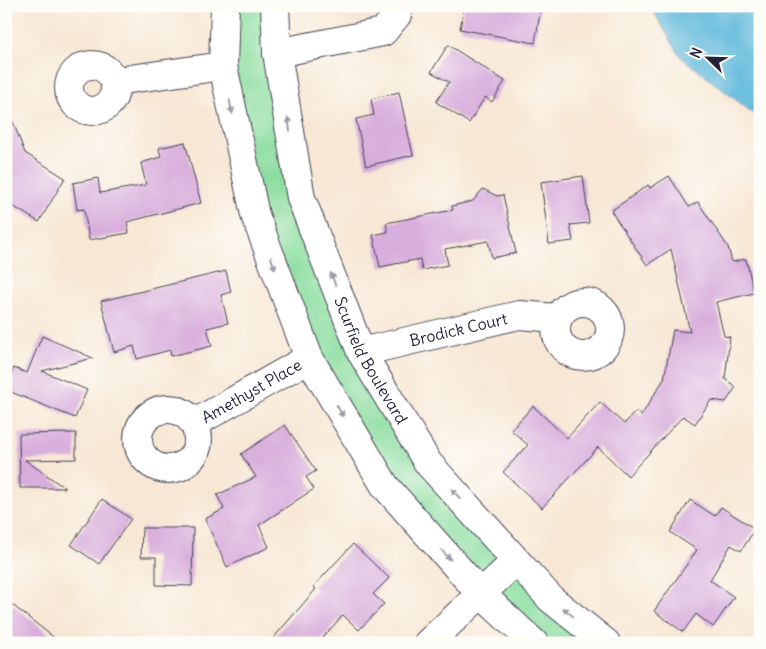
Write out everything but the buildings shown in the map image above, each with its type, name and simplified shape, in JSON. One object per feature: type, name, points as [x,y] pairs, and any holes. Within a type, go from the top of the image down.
[{"type":"street","points":[[225,6],[223,66],[255,215],[308,358],[385,486],[480,593],[534,643]]},
{"type":"street","name":"Scurfield Boulevard","points":[[275,6],[277,53],[301,198],[361,352],[428,463],[551,599],[606,643]]},
{"type":"street","points":[[277,53],[383,32],[397,15],[395,6]]},
{"type":"street","points":[[115,81],[223,66]]},
{"type":"street","name":"Brodick Court","points":[[361,352],[519,315],[557,318]]},
{"type":"street","name":"Amethyst Place","points":[[195,423],[308,358]]},
{"type":"street","points":[[428,643],[516,560]]},
{"type":"green space","points":[[225,6],[275,6],[301,198],[428,463],[606,643],[534,643],[385,486],[255,215]]},
{"type":"water","points":[[654,6],[760,6],[760,120],[681,57],[655,14]]}]
